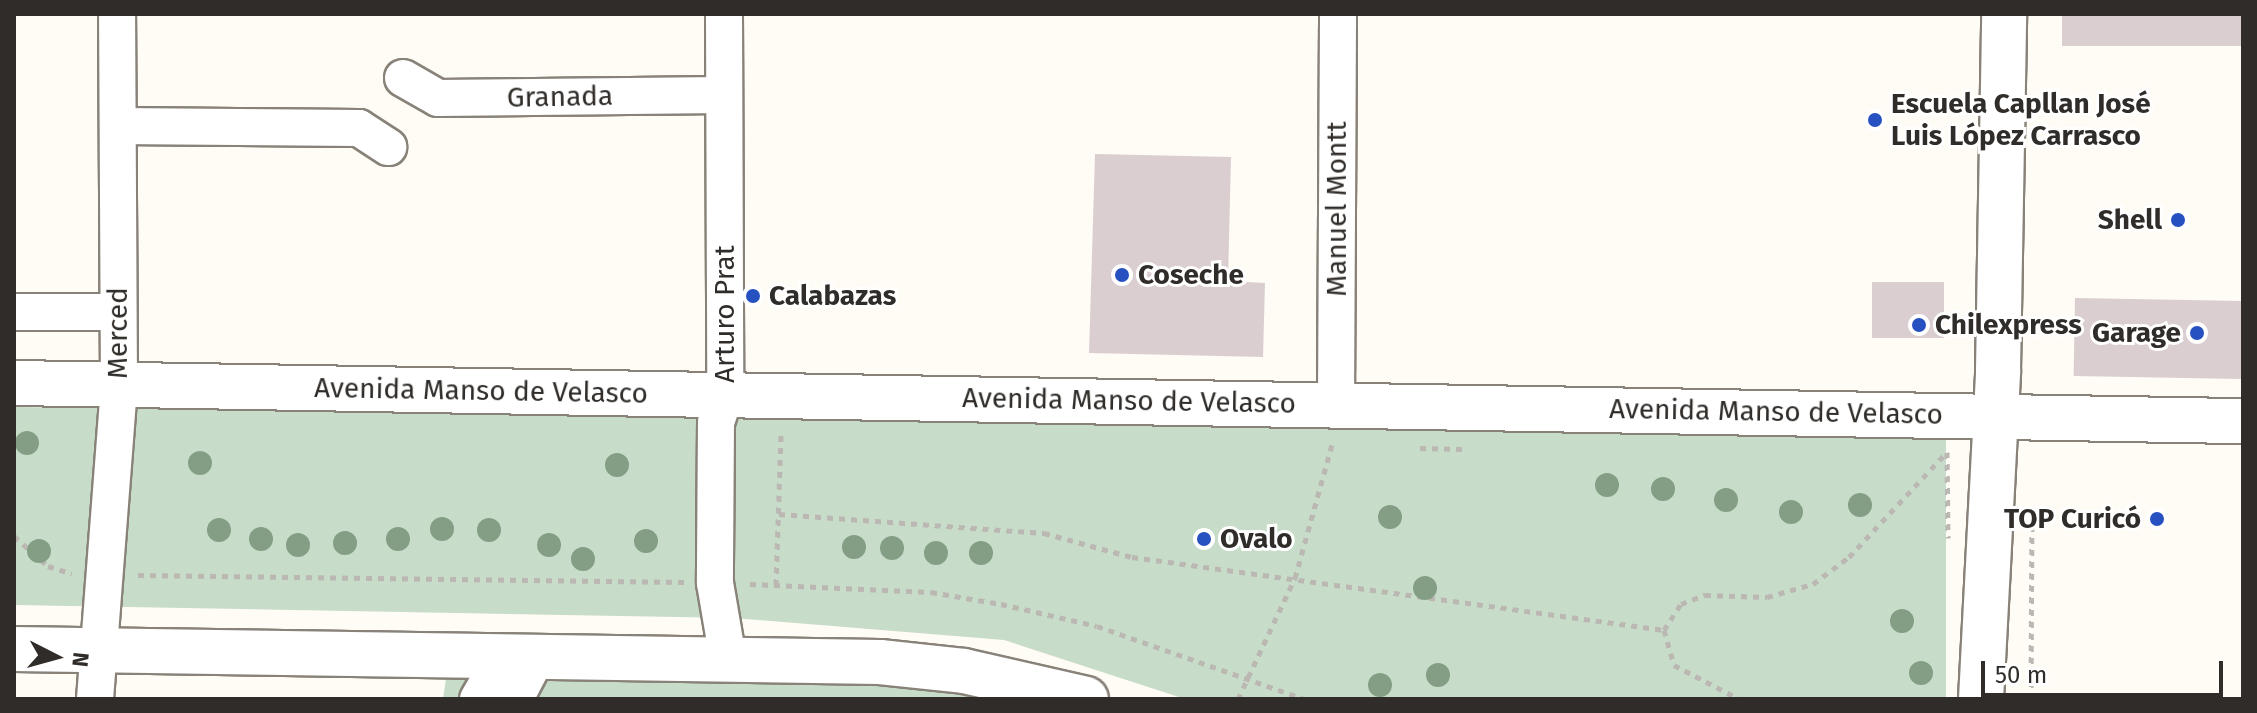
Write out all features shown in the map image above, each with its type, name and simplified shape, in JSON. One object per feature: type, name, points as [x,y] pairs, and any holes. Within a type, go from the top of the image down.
[{"type":"main road","points":[[1981,699],[1996,415],[2004,14]]},
{"type":"main road","name":"Avenida Manso de Velasco","points":[[14,383],[2243,421]]},
{"type":"main road","points":[[14,649],[728,659],[918,665],[1086,699]]},
{"type":"street","name":"Merced","points":[[95,699],[96,651],[119,385],[117,14]]},
{"type":"street","name":"Arturo Prat","points":[[724,14],[725,395],[716,422],[715,583],[728,659]]},
{"type":"street","name":"Manuel Montt","points":[[1336,404],[1338,14]]},
{"type":"street","name":"Granada","points":[[403,78],[438,98],[724,95]]},
{"type":"street","points":[[118,126],[359,128],[388,147]]},
{"type":"street","points":[[14,312],[118,312]]},
{"type":"street","points":[[478,699],[520,656]]},
{"type":"street","points":[[515,699],[520,656]]},
{"type":"path","points":[[1238,699],[1250,680],[1295,578],[1324,493],[1336,404]]},
{"type":"path","points":[[776,585],[782,421]]},
{"type":"path","points":[[1739,699],[1674,665],[1664,630],[1681,604],[1705,595],[1767,597],[1813,584],[1849,557],[1947,451]]},
{"type":"path","points":[[779,514],[1044,533],[1132,557],[1664,630]]},
{"type":"path","points":[[14,536],[48,566],[102,575],[715,583],[776,585],[1001,604],[1097,626],[1304,699]]},
{"type":"green space","points":[[14,407],[1946,430],[1946,699],[1185,699],[1004,640],[734,618],[14,605]]},
{"type":"green space","points":[[448,665],[926,684],[975,699],[443,699]]},
{"type":"building","points":[[2062,14],[2243,14],[2243,46],[2062,46]]},
{"type":"building","points":[[1095,154],[1231,157],[1228,281],[1265,283],[1263,357],[1089,353]]},
{"type":"building","points":[[1872,282],[1944,282],[1944,338],[1872,338]]},
{"type":"building","points":[[2075,298],[2243,301],[2242,379],[2074,376]]},
{"type":"place","name":"Escuela Capllan José Luis López Carrasco","points":[[1875,120]]},
{"type":"place","name":"Shell","points":[[2178,220]]},
{"type":"place","name":"Coseche","points":[[1122,275]]},
{"type":"place","name":"Calabazas","points":[[753,296]]},
{"type":"place","name":"Chilexpress","points":[[1919,325]]},
{"type":"place","name":"Garage","points":[[2197,333]]},
{"type":"place","name":"TOP Curicó","points":[[2157,519]]},
{"type":"place","name":"Ovalo","points":[[1204,539]]}]
